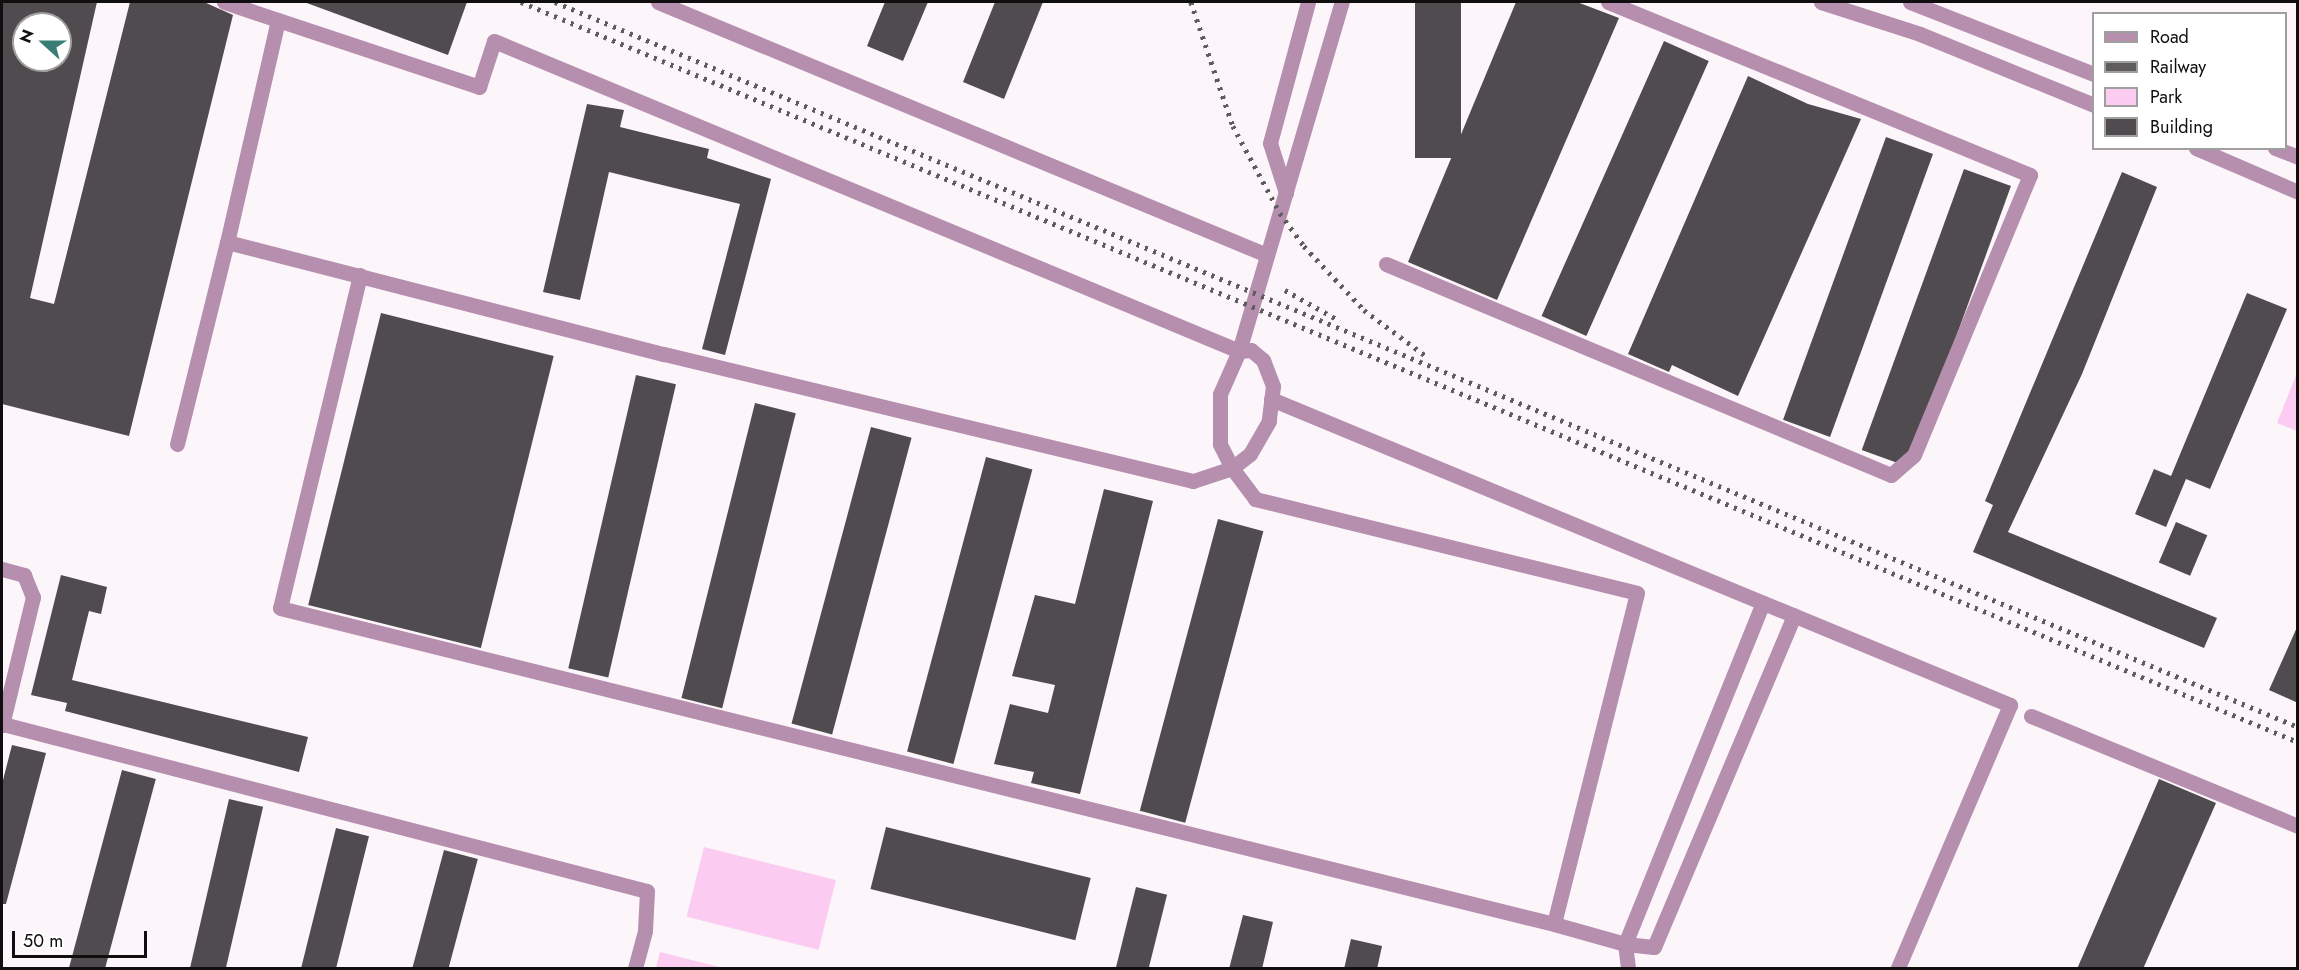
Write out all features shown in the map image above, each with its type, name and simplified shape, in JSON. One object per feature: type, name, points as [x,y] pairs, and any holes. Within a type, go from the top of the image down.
[{"type":"street","points":[[224,2],[479,87],[494,41],[1239,351],[1251,350],[1263,360],[1273,386],[1269,421],[1250,454],[1232,468],[1193,481],[664,354],[226,242]]},
{"type":"street","points":[[658,2],[1267,255]]},
{"type":"street","points":[[1286,193],[1270,143],[1308,2]]},
{"type":"street","points":[[1342,2],[1239,351],[1220,394],[1217,417],[1220,444],[1232,468],[1255,499],[1637,593],[1554,924]]},
{"type":"street","points":[[1386,264],[1891,474],[1914,455],[2030,175],[1608,2]]},
{"type":"street","points":[[1821,2],[1920,34],[2092,104]]},
{"type":"street","points":[[1910,2],[1935,5],[2092,73]]},
{"type":"street","points":[[177,444],[278,20]]},
{"type":"street","points":[[2201,150],[2298,192]]},
{"type":"street","points":[[2280,150],[2298,158]]},
{"type":"street","points":[[360,275],[280,608],[1554,924],[1625,944],[1654,947],[1794,615]]},
{"type":"street","points":[[1271,399],[2010,705],[1898,969]]},
{"type":"street","points":[[2,569],[24,575],[33,597],[2,724],[647,891],[645,931],[634,969]]},
{"type":"street","points":[[1628,969],[1625,944],[1763,603]]},
{"type":"street","points":[[2031,716],[2298,826]]},
{"type":"green space","points":[[2297,373],[2297,431],[2277,423]]},
{"type":"green space","points":[[704,847],[836,880],[819,950],[687,917]]},
{"type":"green space","points":[[660,952],[723,968],[656,968]]},
{"type":"building","points":[[2,2],[97,2],[30,298],[54,304],[130,2],[204,2],[233,15],[129,436],[2,404]]},
{"type":"building","points":[[304,2],[467,2],[448,55]]},
{"type":"building","points":[[885,2],[928,2],[903,61],[867,46]]},
{"type":"building","points":[[995,2],[1043,2],[1004,99],[963,82]]},
{"type":"building","points":[[1415,2],[1461,2],[1461,158],[1415,158]]},
{"type":"building","points":[[1516,2],[1577,2],[1619,18],[1497,300],[1408,262]]},
{"type":"building","points":[[1664,41],[1709,61],[1586,336],[1542,316]]},
{"type":"building","points":[[1748,76],[1808,104],[1861,119],[1738,396],[1672,365],[1669,372],[1628,354]]},
{"type":"building","points":[[587,104],[624,110],[620,127],[709,149],[707,158],[771,179],[725,355],[702,349],[740,204],[609,172],[580,300],[543,292]]},
{"type":"building","points":[[1886,137],[1933,154],[1830,437],[1783,420]]},
{"type":"building","points":[[1964,169],[2011,186],[1909,467],[1862,450]]},
{"type":"building","points":[[2122,172],[2157,187],[2082,374],[2008,532],[2217,618],[2204,648],[1973,552],[1993,505],[1985,501]]},
{"type":"building","points":[[2247,293],[2287,309],[2210,489],[2186,479],[2166,527],[2135,514],[2154,469],[2171,476]]},
{"type":"building","points":[[381,313],[554,356],[481,648],[308,605]]},
{"type":"building","points":[[636,375],[676,384],[608,678],[568,668]]},
{"type":"building","points":[[755,403],[796,413],[722,708],[681,698]]},
{"type":"building","points":[[871,427],[912,438],[832,734],[792,724]]},
{"type":"building","points":[[986,457],[1032,469],[953,764],[907,752]]},
{"type":"building","points":[[1104,489],[1153,501],[1080,794],[1031,783],[1034,772],[994,764],[1010,704],[1048,713],[1055,685],[1012,676],[1035,595],[1075,604]]},
{"type":"building","points":[[1218,519],[1263,531],[1185,823],[1140,811]]},
{"type":"building","points":[[2176,522],[2207,535],[2190,576],[2159,563]]},
{"type":"building","points":[[61,575],[107,587],[101,614],[89,611],[72,680],[308,737],[299,772],[65,711],[67,703],[31,695]]},
{"type":"building","points":[[2298,625],[2298,703],[2269,690]]},
{"type":"building","points":[[12,745],[46,753],[6,904],[2,904],[2,784]]},
{"type":"building","points":[[122,770],[156,779],[105,968],[69,968]]},
{"type":"building","points":[[2159,779],[2216,803],[2143,969],[2077,969]]},
{"type":"building","points":[[229,799],[263,807],[226,968],[190,968]]},
{"type":"building","points":[[886,827],[1091,878],[1075,940],[871,889]]},
{"type":"building","points":[[336,828],[369,836],[336,968],[301,968]]},
{"type":"building","points":[[444,850],[478,859],[449,968],[412,968]]},
{"type":"building","points":[[1136,887],[1167,895],[1149,968],[1116,968]]},
{"type":"building","points":[[1243,915],[1273,922],[1262,969],[1229,969]]},
{"type":"building","points":[[1351,939],[1382,946],[1377,969],[1344,969]]},
{"type":"railway","points":[[521,2],[2298,742]]},
{"type":"railway","points":[[555,2],[2298,727]]},
{"type":"railway","points":[[1191,2],[1233,126],[1280,213],[1304,246],[1364,310],[1426,356]]},
{"type":"railway","points":[[1285,290],[1340,321]]}]
